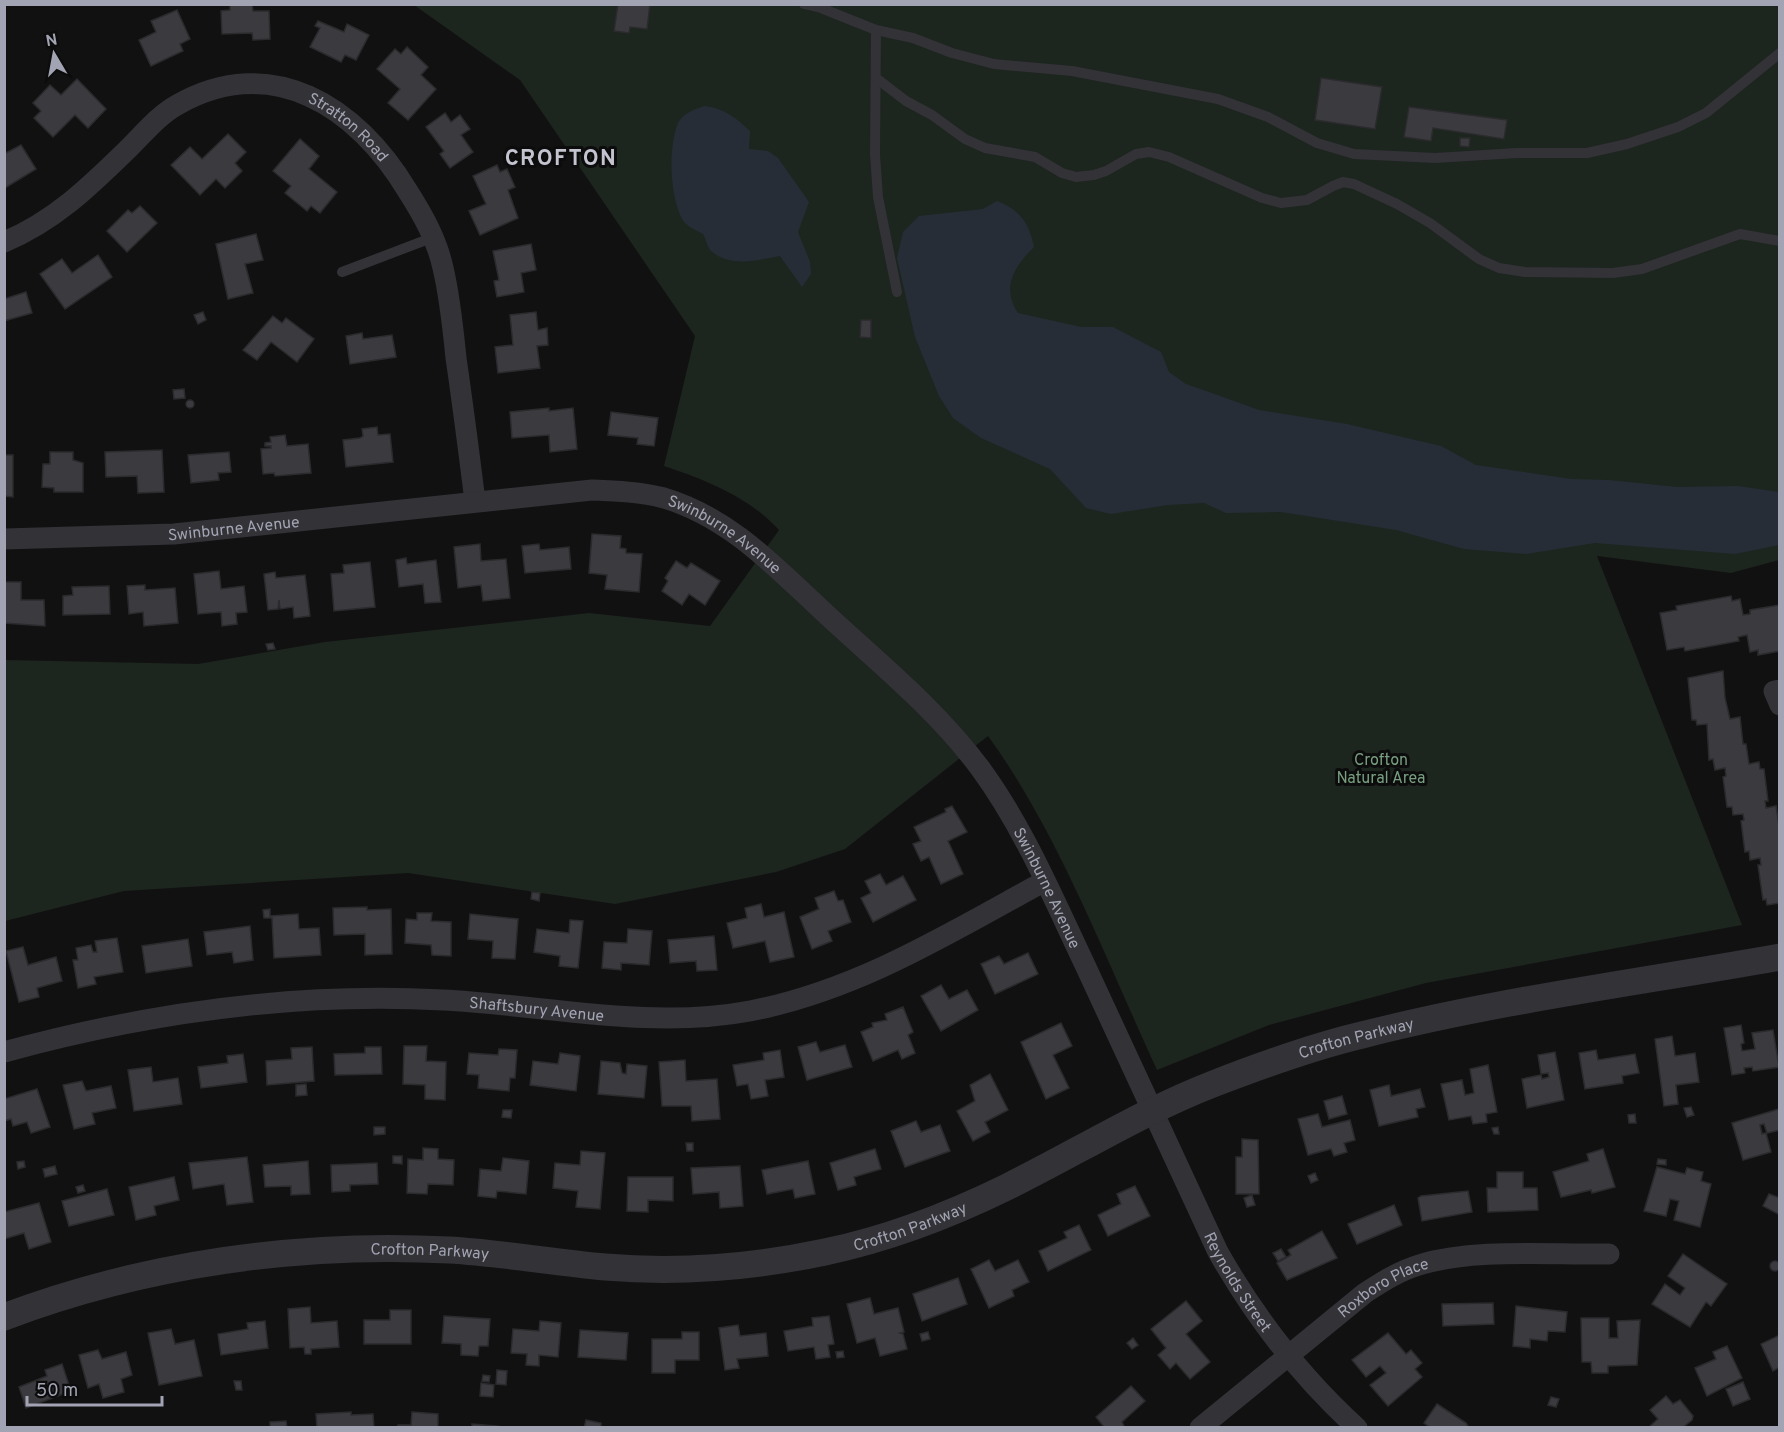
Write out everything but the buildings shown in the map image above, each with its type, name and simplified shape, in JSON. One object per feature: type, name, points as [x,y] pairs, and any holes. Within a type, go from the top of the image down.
[{"type":"street","name":"Stratton Road","points":[[4,242],[29,232],[57,215],[175,106],[226,86],[260,83],[290,88],[322,101],[357,126],[392,165],[434,237],[443,267],[449,301],[475,501]]},
{"type":"street","name":"Swinburne Avenue","points":[[4,539],[174,534],[592,490],[630,492],[663,498],[699,511],[744,539],[954,735],[1007,808],[1045,881],[1153,1110]]},
{"type":"street","points":[[1779,690],[1774,691],[1779,705]]},
{"type":"street","name":"Shaftsbury Avenue","points":[[4,1052],[145,1020],[223,1007],[294,1001],[365,998],[439,999],[631,1017],[687,1017],[748,1011],[809,997],[863,978],[1045,881]]},
{"type":"street","name":"Crofton Parkway","points":[[4,1317],[77,1293],[139,1277],[212,1263],[285,1253],[360,1249],[446,1250],[606,1267],[683,1269],[752,1264],[825,1252],[939,1218],[1008,1187],[1153,1110],[1286,1057],[1359,1035],[1437,1018],[1779,957]]},
{"type":"street","name":"Reynolds Street","points":[[1153,1110],[1218,1252],[1245,1300],[1287,1357],[1324,1398],[1357,1428]]},
{"type":"street","name":"Roxboro Place","points":[[1200,1428],[1365,1293],[1390,1277],[1419,1265],[1476,1256],[1609,1254]]},
{"type":"lane","points":[[804,4],[821,8],[876,30],[914,38],[952,53],[994,64],[1072,71],[1218,99],[1268,117],[1317,143],[1354,154],[1435,158],[1517,153],[1587,153],[1627,144],[1678,127],[1706,113],[1779,53]]},
{"type":"lane","points":[[876,30],[875,154],[878,197],[897,292]]},
{"type":"lane","points":[[876,78],[906,101],[932,115],[965,139],[985,148],[1035,157],[1069,175],[1094,175],[1136,154],[1149,152],[1169,157],[1262,198],[1281,202],[1307,200],[1334,186],[1343,183],[1354,184],[1397,204],[1430,223],[1479,259],[1499,268],[1525,272],[1613,273],[1642,269],[1740,234],[1779,241]]},
{"type":"lane","points":[[342,272],[434,237]]},
{"type":"green space","name":"Crofton Natural Area","points":[[414,5],[1779,5],[1779,560],[1731,573],[1597,556],[1742,925],[1426,983],[1269,1025],[1157,1070],[1059,855],[1037,813],[988,736],[845,849],[776,872],[615,904],[408,873],[124,891],[5,921],[4,660],[198,664],[325,642],[589,613],[710,626],[779,530],[741,499],[695,477],[664,466],[695,336],[520,80]]},
{"type":"shaded area","points":[[705,106],[729,114],[750,131],[749,149],[768,151],[778,158],[809,202],[798,232],[810,262],[811,274],[802,287],[780,256],[753,261],[727,260],[711,251],[703,234],[687,225],[681,217],[674,196],[672,170],[675,133],[678,123],[686,114]]},
{"type":"shaded area","points":[[997,201],[1012,209],[1022,218],[1034,247],[1016,270],[1010,286],[1013,304],[1018,313],[1081,327],[1113,327],[1161,352],[1169,372],[1186,384],[1259,410],[1347,424],[1441,446],[1476,465],[1571,479],[1609,480],[1677,487],[1738,486],[1779,492],[1779,545],[1735,554],[1595,543],[1526,554],[1464,549],[1396,530],[1281,512],[1226,513],[1204,503],[1168,505],[1111,514],[1086,508],[1050,469],[981,438],[953,418],[939,396],[915,337],[897,258],[903,232],[919,216],[983,209]]},
{"type":"district","name":"CROFTON","points":[[561,157]]}]
